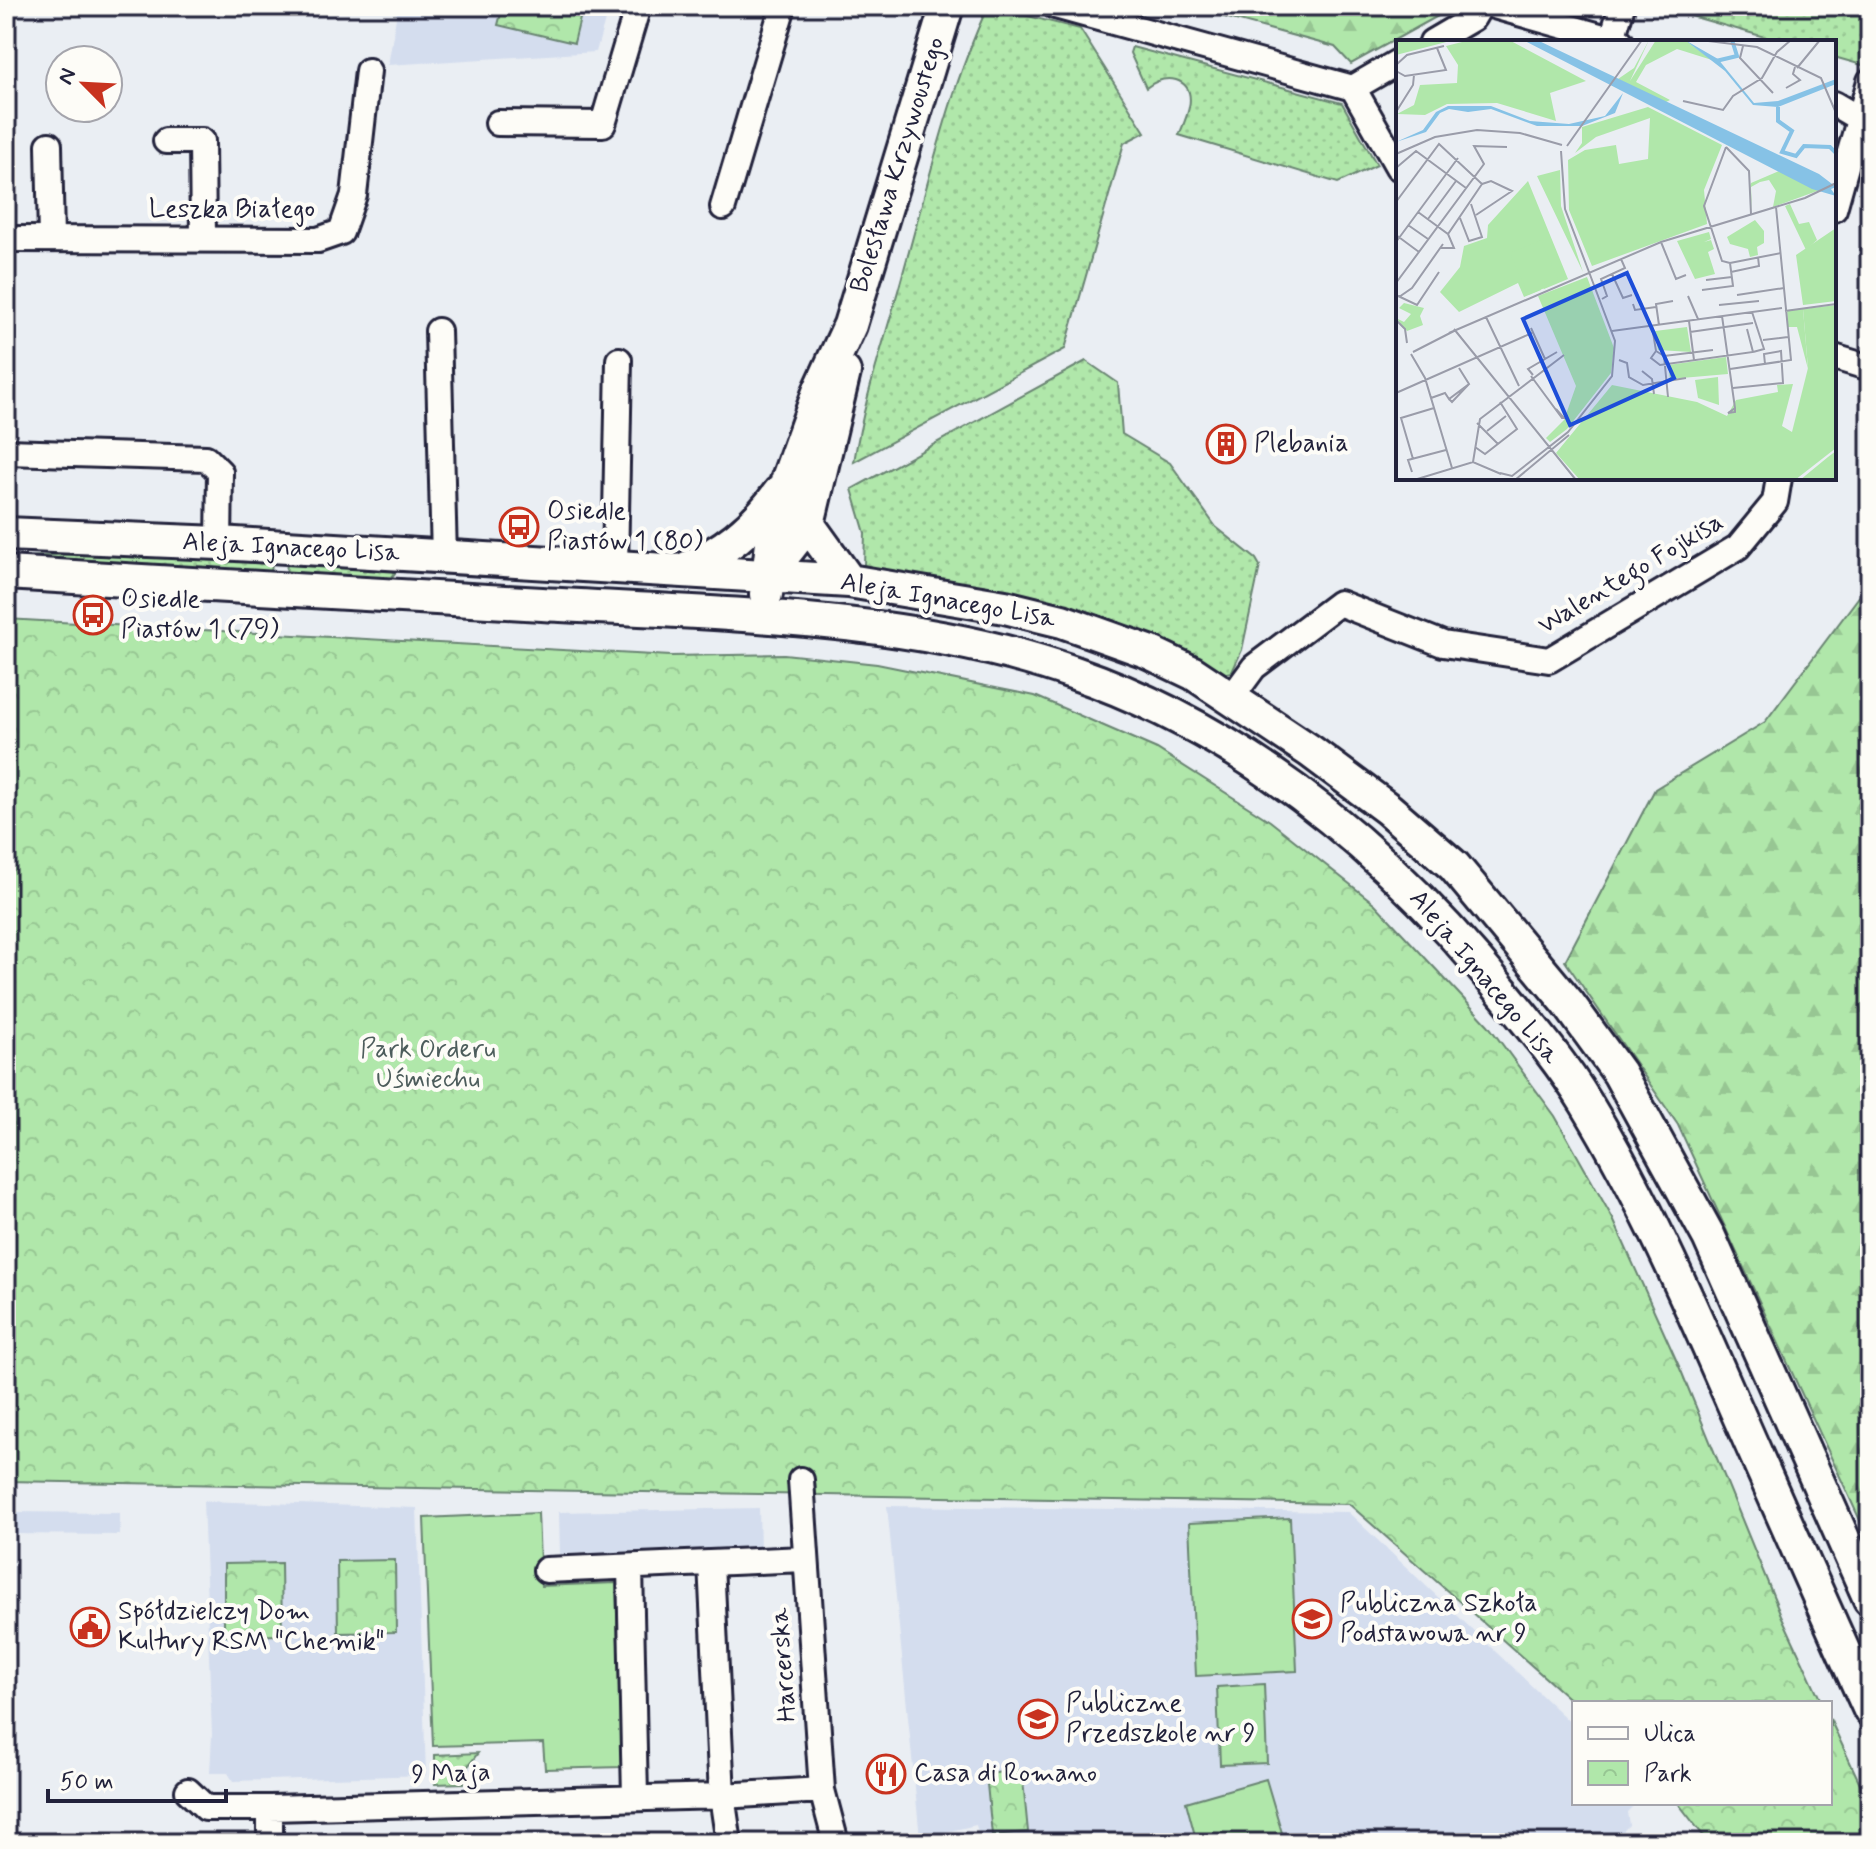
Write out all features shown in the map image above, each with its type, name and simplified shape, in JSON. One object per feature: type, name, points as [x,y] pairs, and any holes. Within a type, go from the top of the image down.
[{"type":"street","points":[[498,123],[603,124],[638,6]]},
{"type":"street","points":[[723,207],[783,6]]},
{"type":"street","name":"Bolesława Krzywoustego","points":[[768,575],[786,484],[819,392],[850,325],[947,6]]},
{"type":"street","points":[[1055,6],[1353,88],[1396,163]]},
{"type":"street","points":[[1435,40],[1473,18],[1480,6]]},
{"type":"street","points":[[1494,6],[1612,40]]},
{"type":"street","points":[[1615,40],[1622,6]]},
{"type":"street","points":[[1353,88],[1396,63]]},
{"type":"street","name":"Leszka Białego","points":[[6,239],[318,240],[341,232],[354,195],[368,71]]},
{"type":"street","points":[[1836,203],[1864,121],[1870,81]]},
{"type":"street","points":[[1836,105],[1864,121]]},
{"type":"street","points":[[166,141],[202,141],[203,238]]},
{"type":"street","points":[[49,145],[51,239]]},
{"type":"street","name":"Bolesława Krzywoustego","points":[[768,575],[808,524],[843,380],[850,325]]},
{"type":"street","points":[[438,331],[444,557]]},
{"type":"street","points":[[1836,358],[1870,368]]},
{"type":"street","points":[[615,567],[619,360]]},
{"type":"street","points":[[6,452],[206,458],[220,472],[219,543]]},
{"type":"street","name":"Walentego Fojkisa","points":[[1232,697],[1254,667],[1339,603],[1443,644],[1549,660],[1738,547],[1775,502],[1779,480]]},
{"type":"street","name":"Bolesława Krzywoustego","points":[[683,570],[714,556],[738,539],[786,484]]},
{"type":"street","points":[[808,524],[849,581]]},
{"type":"street","name":"Aleja Ignacego Lisa","points":[[6,534],[219,543],[849,581],[1005,607],[1062,621],[1149,652],[1232,697],[1388,809],[1454,866],[1523,947],[1619,1073],[1709,1237],[1870,1599]]},
{"type":"street","name":"Aleja Ignacego Lisa","points":[[6,573],[764,619],[932,637],[1072,672],[1190,721],[1292,788],[1359,842],[1424,901],[1533,1029],[1582,1096],[1628,1174],[1670,1258],[1870,1710]]},
{"type":"street","points":[[764,619],[768,575]]},
{"type":"street","name":"Harcerska","points":[[801,1480],[822,1790],[836,1843]]},
{"type":"street","points":[[546,1570],[804,1559]]},
{"type":"street","points":[[711,1563],[722,1796],[729,1843]]},
{"type":"street","points":[[630,1567],[635,1797]]},
{"type":"street","name":"9 Maja","points":[[188,1791],[206,1808],[270,1808],[722,1796],[822,1790]]},
{"type":"street","points":[[270,1808],[270,1843]]},
{"type":"shaded area","points":[[398,6],[609,6],[596,52],[388,65]]},
{"type":"shaded area","points":[[203,1501],[417,1508],[426,1775],[233,1781],[228,1773],[210,1773],[212,1735]]},
{"type":"shaded area","points":[[887,1506],[1348,1512],[1572,1724],[1572,1805],[1634,1805],[1627,1812],[1629,1825],[1612,1843],[981,1843],[976,1825],[920,1838]]},
{"type":"shaded area","points":[[759,1508],[760,1550],[560,1554],[559,1512]]},
{"type":"shaded area","points":[[6,1512],[120,1513],[120,1535],[6,1534]]},
{"type":"green space","points":[[503,6],[583,6],[574,43],[498,25]]},
{"type":"green space","points":[[988,6],[1080,29],[1145,132],[1124,143],[1065,349],[854,462],[869,391],[940,138]]},
{"type":"green space","points":[[1184,6],[1456,6],[1351,64],[1335,47]]},
{"type":"green space","points":[[1656,6],[1870,6],[1870,37],[1862,65],[1836,58],[1836,40],[1775,40]]},
{"type":"green space","points":[[1132,47],[1342,103],[1377,165],[1338,183],[1179,135],[1190,104],[1188,90],[1184,84],[1168,79],[1146,88],[1130,53]]},
{"type":"green space","points":[[1086,361],[1118,383],[1122,434],[1170,463],[1216,527],[1256,559],[1260,566],[1242,650],[1232,672],[1223,674],[1184,652],[1100,619],[1013,597],[880,572],[864,565],[865,533],[852,489]]},
{"type":"green space","points":[[111,551],[272,561],[271,576],[14,558]]},
{"type":"green space","points":[[287,561],[389,567],[395,573],[388,582],[286,577]]},
{"type":"green space","points":[[1870,582],[1870,1542],[1678,1125],[1565,961],[1655,789],[1765,722]]},
{"type":"green space","name":"Park Orderu Uśmiechu","points":[[6,619],[671,656],[784,654],[877,664],[1035,696],[1157,749],[1270,821],[1375,904],[1488,1025],[1555,1116],[1613,1219],[1682,1373],[1781,1615],[1821,1701],[1572,1701],[1349,1504],[6,1481]]},
{"type":"green space","points":[[538,1513],[541,1586],[616,1583],[622,1767],[545,1769],[543,1743],[433,1746],[424,1518]]},
{"type":"green space","points":[[1290,1518],[1297,1671],[1196,1676],[1189,1523]]},
{"type":"green space","points":[[395,1560],[396,1632],[338,1633],[337,1561]]},
{"type":"green space","points":[[281,1563],[282,1635],[224,1636],[224,1564]]},
{"type":"green space","points":[[1264,1684],[1267,1763],[1220,1765],[1217,1687]]},
{"type":"green space","points":[[1832,1723],[1870,1805],[1870,1843],[1709,1843],[1680,1805],[1832,1805]]},
{"type":"green space","points":[[478,1753],[466,1769],[464,1783],[435,1784],[435,1755]]},
{"type":"green space","points":[[1022,1770],[1028,1832],[992,1835],[986,1774]]},
{"type":"green space","points":[[1266,1779],[1285,1843],[1197,1843],[1186,1802]]},
{"type":"place","name":"Plebania","points":[[1226,444]]},
{"type":"place","name":"Osiedle Piastów 1 (80)","points":[[519,527]]},
{"type":"place","name":"Osiedle Piastów 1 (79)","points":[[93,615]]},
{"type":"place","name":"Publiczna Szkoła Podstawowa nr 9","points":[[1312,1619]]},
{"type":"place","name":"Spółdzielczy Dom Kultury RSM \"Chemik\"","points":[[90,1627]]},
{"type":"place","name":"Publiczne Przedszkole nr 9","points":[[1038,1719]]},
{"type":"place","name":"Casa di Romano","points":[[886,1774]]}]
